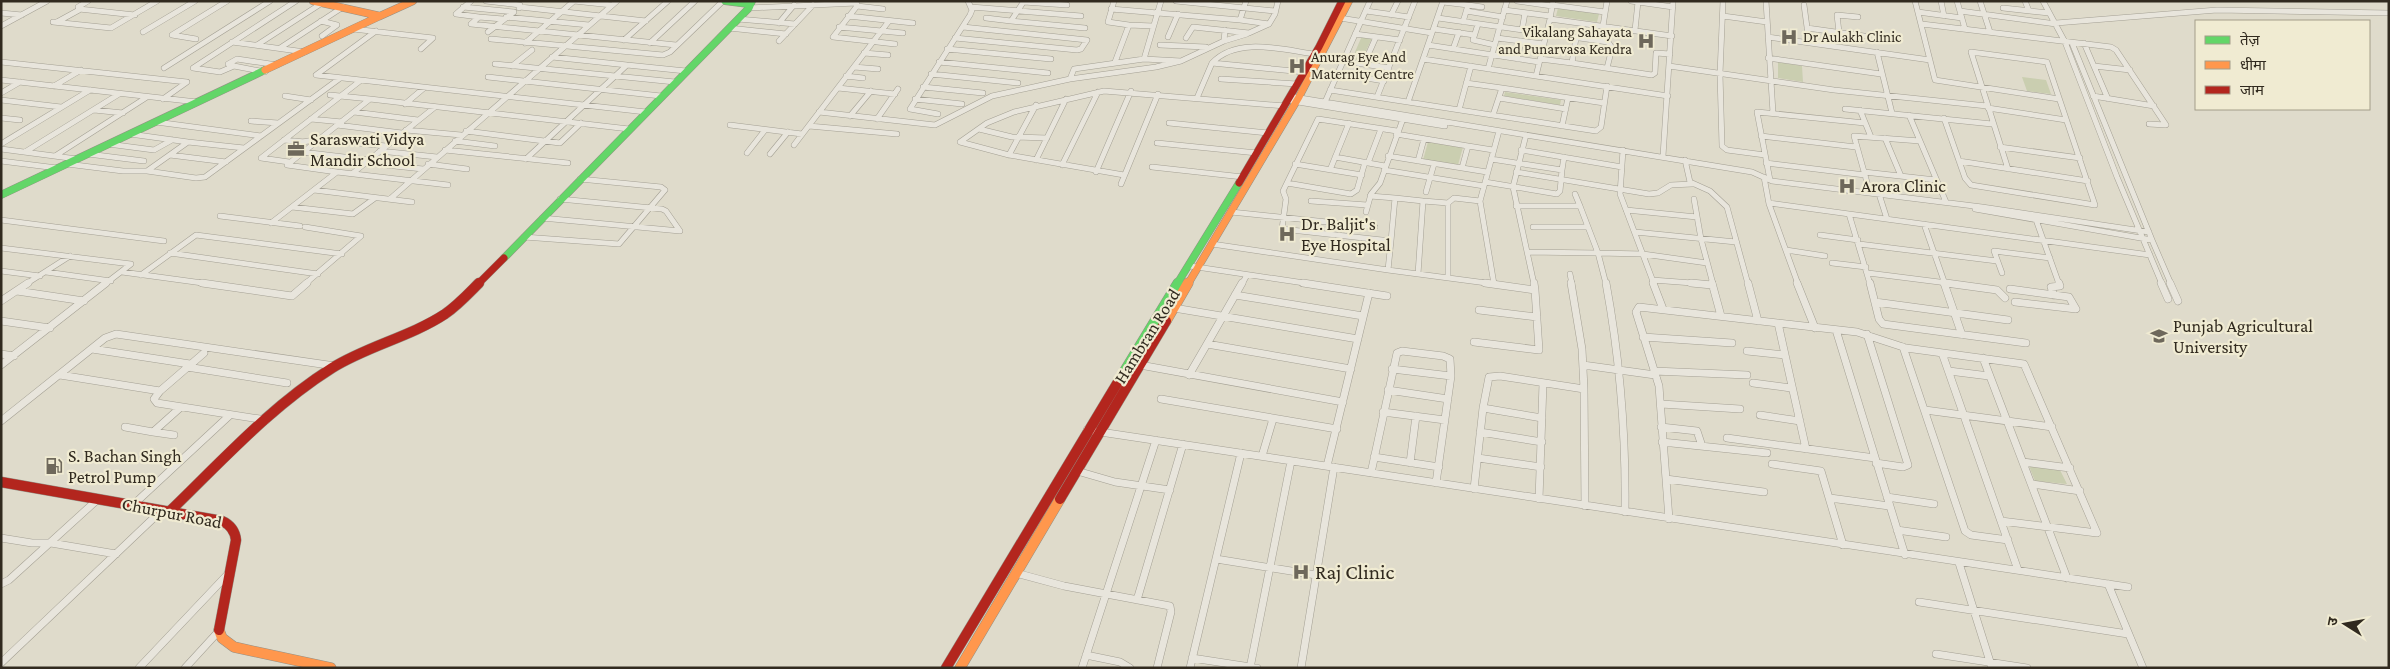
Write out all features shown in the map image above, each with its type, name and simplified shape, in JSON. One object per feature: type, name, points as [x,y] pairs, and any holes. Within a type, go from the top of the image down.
[{"type":"main road","points":[[1,194],[265,72],[413,1]]},
{"type":"main road","points":[[724,1],[750,4]]},
{"type":"main road","name":"Hambran Road","points":[[960,668],[1174,308],[1256,153],[1291,100],[1297,84],[1315,54],[1342,1]]},
{"type":"main road","name":"Hambran Road","points":[[946,668],[1087,430],[1212,244],[1221,220],[1231,212],[1291,100],[1349,1]]},
{"type":"main road","points":[[318,2],[380,16]]},
{"type":"main road","points":[[165,512],[307,385],[335,366],[445,314],[464,299],[738,19],[750,4]]},
{"type":"main road","name":"Churpur Road","points":[[4,484],[222,520],[230,524],[235,530],[236,540],[218,632]]},
{"type":"main road","points":[[218,632],[223,641],[234,647],[331,668]]},
{"type":"street","points":[[32,1],[46,2]]},
{"type":"street","points":[[88,1],[79,6],[79,9],[55,22],[109,28],[157,1]]},
{"type":"street","points":[[144,32],[195,1]]},
{"type":"street","points":[[196,39],[172,35],[227,1]]},
{"type":"street","points":[[164,68],[270,1]]},
{"type":"street","points":[[234,66],[220,72],[193,68],[296,1]]},
{"type":"street","points":[[471,1],[456,14],[589,25]]},
{"type":"street","points":[[486,1],[520,5],[520,7],[646,21]]},
{"type":"street","points":[[525,43],[574,1],[614,3]]},
{"type":"street","points":[[624,40],[668,1]]},
{"type":"street","points":[[650,43],[695,1]]},
{"type":"street","points":[[491,39],[661,56],[668,54],[724,1]]},
{"type":"street","points":[[938,114],[911,110],[931,74],[970,15],[971,7],[968,1]]},
{"type":"street","points":[[1011,21],[1024,1],[1067,5]]},
{"type":"street","points":[[1114,1],[1108,22],[1153,26]]},
{"type":"street","points":[[1144,59],[1156,13],[1162,1]]},
{"type":"street","points":[[1176,1],[1276,11]]},
{"type":"street","points":[[1240,20],[1246,1]]},
{"type":"street","points":[[819,112],[937,124],[992,96],[1070,79],[1156,67],[1181,61],[1224,40],[1249,33],[1269,24],[1276,11],[1278,1]]},
{"type":"street","points":[[1324,102],[1370,1]]},
{"type":"street","points":[[1391,15],[1398,1]]},
{"type":"street","points":[[1377,97],[1415,1]]},
{"type":"street","points":[[1481,14],[1484,1]]},
{"type":"street","points":[[1488,69],[1507,1]]},
{"type":"street","points":[[1517,1],[1605,12]]},
{"type":"street","points":[[1603,26],[1607,1]]},
{"type":"street","points":[[1630,1],[1673,4],[1663,156]]},
{"type":"street","points":[[1723,1],[1720,74],[1723,147],[1765,156]]},
{"type":"street","points":[[1766,1],[1769,82],[1773,113]]},
{"type":"street","points":[[1915,1],[1934,79],[1937,82],[2059,99]]},
{"type":"street","points":[[1941,1],[1944,16]]},
{"type":"street","points":[[1957,1],[1965,29]]},
{"type":"street","points":[[1980,1],[1990,32]]},
{"type":"street","points":[[2001,1],[2007,17]]},
{"type":"street","points":[[2025,1],[2029,10]]},
{"type":"street","points":[[2043,1],[2065,42],[2168,299]]},
{"type":"street","points":[[1,26],[46,2]]},
{"type":"street","points":[[257,45],[318,2]]},
{"type":"street","points":[[1408,102],[1443,2],[1482,7]]},
{"type":"street","points":[[1635,30],[1638,2]]},
{"type":"street","points":[[390,199],[614,3]]},
{"type":"street","points":[[750,4],[794,6],[856,3],[883,9]]},
{"type":"street","points":[[856,3],[833,35],[834,38],[895,44]]},
{"type":"street","points":[[779,41],[813,4]]},
{"type":"street","points":[[1536,76],[1553,4]]},
{"type":"street","points":[[1804,5],[1809,42]]},
{"type":"street","points":[[779,23],[794,6]]},
{"type":"street","points":[[1463,22],[1468,6]]},
{"type":"street","points":[[280,48],[343,7]]},
{"type":"street","points":[[463,7],[514,12]]},
{"type":"street","points":[[488,32],[520,7]]},
{"type":"street","points":[[971,7],[1081,16]]},
{"type":"street","points":[[2003,8],[2049,13]]},
{"type":"street","points":[[79,9],[135,14]]},
{"type":"street","points":[[1111,9],[1269,24]]},
{"type":"street","points":[[1504,10],[1672,36]]},
{"type":"street","points":[[1960,11],[2056,23],[2217,10],[2389,13]]},
{"type":"street","points":[[1366,11],[1409,17]]},
{"type":"street","points":[[1466,12],[1503,16]]},
{"type":"street","points":[[1918,12],[1962,18]]},
{"type":"street","points":[[1,13],[22,15]]},
{"type":"street","points":[[1522,30],[1525,13]]},
{"type":"street","points":[[1168,38],[1178,14]]},
{"type":"street","points":[[1839,32],[1837,15],[1858,17]]},
{"type":"street","points":[[848,16],[913,23]]},
{"type":"street","points":[[1723,16],[1767,22]]},
{"type":"street","points":[[479,17],[471,24],[676,45]]},
{"type":"street","points":[[986,18],[1085,28]]},
{"type":"street","points":[[1211,29],[1215,18]]},
{"type":"street","points":[[1340,18],[1404,28],[1474,34]]},
{"type":"street","points":[[1438,18],[1610,44],[1612,48],[1607,68]]},
{"type":"street","points":[[738,19],[795,24]]},
{"type":"street","points":[[321,21],[337,24],[322,36]]},
{"type":"street","points":[[794,145],[888,21]]},
{"type":"street","points":[[1478,24],[1474,34],[1474,41],[1495,45]]},
{"type":"street","points":[[1922,24],[2113,48],[2166,124],[2149,124]]},
{"type":"street","points":[[1115,62],[1129,25]]},
{"type":"street","points":[[839,27],[903,33]]},
{"type":"street","points":[[955,38],[1078,50],[1081,49],[1087,40],[962,27]]},
{"type":"street","points":[[729,28],[786,34]]},
{"type":"street","points":[[1186,38],[1191,28],[1249,33]]},
{"type":"street","points":[[1807,28],[1864,36]]},
{"type":"street","points":[[353,29],[433,38],[421,49]]},
{"type":"street","points":[[1224,40],[1225,30]]},
{"type":"street","points":[[376,32],[316,76],[646,112]]},
{"type":"street","points":[[1454,50],[1459,32]]},
{"type":"street","points":[[1355,34],[1400,40]]},
{"type":"street","points":[[1364,64],[1376,37]]},
{"type":"street","points":[[1768,37],[1930,60]]},
{"type":"street","points":[[1497,38],[1544,44]]},
{"type":"street","points":[[1572,64],[1576,38]]},
{"type":"street","points":[[1517,59],[1521,41]]},
{"type":"street","points":[[232,42],[306,52]]},
{"type":"street","points":[[2072,43],[2178,301]]},
{"type":"street","points":[[2084,43],[2108,98]]},
{"type":"street","points":[[1160,45],[1208,47]]},
{"type":"street","points":[[1428,46],[1517,59],[1607,68],[1653,75],[1656,54],[1670,54]]},
{"type":"street","points":[[1197,98],[1212,63],[1218,54],[1238,47],[1315,54]]},
{"type":"street","points":[[947,49],[1051,59]]},
{"type":"street","points":[[512,66],[532,50]]},
{"type":"street","points":[[1944,118],[1966,181],[1975,187],[2095,205],[2047,62],[1973,51],[1971,54],[2008,169]]},
{"type":"street","points":[[1878,52],[1881,74],[1892,113]]},
{"type":"street","points":[[864,53],[888,55]]},
{"type":"street","points":[[552,57],[686,71]]},
{"type":"street","points":[[1768,58],[1881,74]]},
{"type":"street","points":[[265,72],[228,64],[235,59],[278,65]]},
{"type":"street","points":[[1070,79],[1076,68],[1144,59],[1181,61]]},
{"type":"street","points":[[1423,59],[1668,96]]},
{"type":"street","points":[[241,67],[251,61]]},
{"type":"street","points":[[1343,61],[1389,68]]},
{"type":"street","points":[[1,62],[187,82],[163,99]]},
{"type":"street","points":[[939,62],[1048,73]]},
{"type":"street","points":[[1212,63],[1304,72]]},
{"type":"street","points":[[495,64],[675,82]]},
{"type":"street","points":[[526,158],[627,65]]},
{"type":"street","points":[[1459,110],[1471,66]]},
{"type":"street","points":[[1670,66],[1769,82],[1987,107],[2066,120]]},
{"type":"street","points":[[2094,66],[2130,70]]},
{"type":"street","points":[[854,67],[878,69]]},
{"type":"street","points":[[54,86],[81,70]]},
{"type":"street","points":[[1338,73],[1384,81]]},
{"type":"street","points":[[931,74],[1018,83]]},
{"type":"street","points":[[846,76],[863,78]]},
{"type":"street","points":[[488,77],[661,96]]},
{"type":"street","points":[[68,164],[123,171],[147,171],[202,177],[226,162],[339,79]]},
{"type":"street","points":[[1222,79],[1297,84]]},
{"type":"street","points":[[1,80],[198,102]]},
{"type":"street","points":[[360,80],[261,158],[289,162],[370,100]]},
{"type":"street","points":[[1,93],[21,82]]},
{"type":"street","points":[[1466,83],[1604,103]]},
{"type":"street","points":[[1330,90],[1599,130],[1606,86]]},
{"type":"street","points":[[923,87],[983,93]]},
{"type":"street","points":[[405,104],[424,88]]},
{"type":"street","points":[[838,88],[896,91],[877,119]]},
{"type":"street","points":[[1493,115],[1502,88]]},
{"type":"street","points":[[1,144],[90,90]]},
{"type":"street","points":[[1124,175],[1096,172],[961,144],[963,139],[979,129],[1014,112],[1098,92],[1116,90],[1197,98],[1324,102],[1403,117]]},
{"type":"street","points":[[850,116],[871,91]]},
{"type":"street","points":[[1062,165],[1098,92]]},
{"type":"street","points":[[1096,172],[1131,92]]},
{"type":"street","points":[[25,152],[119,94]]},
{"type":"street","points":[[1120,184],[1158,94]]},
{"type":"street","points":[[330,95],[629,129]]},
{"type":"street","points":[[285,96],[311,100]]},
{"type":"street","points":[[2093,96],[2154,106]]},
{"type":"street","points":[[55,156],[147,97]]},
{"type":"street","points":[[1499,98],[1566,108]]},
{"type":"street","points":[[1562,126],[1568,98]]},
{"type":"street","points":[[1036,160],[1066,99]]},
{"type":"street","points":[[1,100],[61,107]]},
{"type":"street","points":[[916,100],[962,104]]},
{"type":"street","points":[[1291,100],[1685,162],[1765,178],[1946,202],[2152,240]]},
{"type":"street","points":[[1009,155],[1036,106]]},
{"type":"street","points":[[353,173],[435,107]]},
{"type":"street","points":[[1845,109],[1992,124]]},
{"type":"street","points":[[94,110],[123,113]]},
{"type":"street","points":[[1860,110],[1870,137]]},
{"type":"street","points":[[354,112],[418,120]]},
{"type":"street","points":[[1815,328],[1763,184],[1766,162],[1757,113],[1865,123]]},
{"type":"street","points":[[1909,115],[1946,202]]},
{"type":"street","points":[[1311,201],[1366,208],[1370,196],[1379,186],[1403,117]]},
{"type":"street","points":[[1,118],[20,120]]},
{"type":"street","points":[[311,118],[404,131],[464,133],[562,142],[581,123]]},
{"type":"street","points":[[1,125],[11,119]]},
{"type":"street","points":[[1391,241],[1286,230],[1282,227],[1286,199],[1283,191],[1317,120],[1381,128],[1424,139],[1493,150]]},
{"type":"street","points":[[251,121],[278,123]]},
{"type":"street","points":[[156,122],[261,136]]},
{"type":"street","points":[[1169,123],[1268,133]]},
{"type":"street","points":[[1330,170],[1349,123]]},
{"type":"street","points":[[730,125],[802,134]]},
{"type":"street","points":[[809,126],[896,134]]},
{"type":"street","points":[[1287,183],[1351,194],[1357,190],[1381,128]]},
{"type":"street","points":[[979,129],[1019,137],[1047,138]]},
{"type":"street","points":[[747,153],[765,130]]},
{"type":"street","points":[[770,154],[788,132]]},
{"type":"street","points":[[1494,285],[1480,201],[1498,132]]},
{"type":"street","points":[[130,134],[244,148]]},
{"type":"street","points":[[1761,136],[1856,147]]},
{"type":"street","points":[[1870,193],[1854,136],[1920,141]]},
{"type":"street","points":[[1474,342],[1539,350],[1535,290],[1513,187],[1525,137]]},
{"type":"street","points":[[1885,138],[1901,176]]},
{"type":"street","points":[[303,142],[320,139],[386,146]]},
{"type":"street","points":[[1418,161],[1424,139]]},
{"type":"street","points":[[108,144],[154,150],[172,140]]},
{"type":"street","points":[[284,140],[314,143]]},
{"type":"street","points":[[455,141],[496,146]]},
{"type":"street","points":[[147,171],[188,142]]},
{"type":"street","points":[[1157,142],[1256,153]]},
{"type":"street","points":[[1462,168],[1468,146]]},
{"type":"street","points":[[2000,147],[2080,158]]},
{"type":"street","points":[[1,149],[77,159]]},
{"type":"street","points":[[445,150],[568,163]]},
{"type":"street","points":[[1521,150],[1622,167]]},
{"type":"street","points":[[380,151],[437,157]]},
{"type":"street","points":[[302,152],[423,169]]},
{"type":"street","points":[[1622,152],[1663,156],[1685,162]]},
{"type":"street","points":[[1622,152],[1620,190],[1663,309]]},
{"type":"street","points":[[88,154],[144,161]]},
{"type":"street","points":[[170,155],[226,162]]},
{"type":"street","points":[[1388,156],[1487,172]]},
{"type":"street","points":[[1335,158],[1430,178],[1557,194],[1560,191],[1564,157]]},
{"type":"street","points":[[1491,159],[1562,170]]},
{"type":"street","points":[[1,160],[57,168]]},
{"type":"street","points":[[1959,161],[2088,181]]},
{"type":"street","points":[[289,162],[289,166],[448,185]]},
{"type":"street","points":[[1685,162],[1689,180],[1692,184]]},
{"type":"street","points":[[1766,162],[1864,174],[1936,180]]},
{"type":"street","points":[[428,164],[467,169]]},
{"type":"street","points":[[1296,164],[1362,175]]},
{"type":"street","points":[[1426,192],[1434,164]]},
{"type":"street","points":[[1152,166],[1243,177]]},
{"type":"street","points":[[271,223],[337,172]]},
{"type":"street","points":[[1516,172],[1654,194],[1672,184],[1692,184],[1710,191],[1727,207],[1758,321]]},
{"type":"street","points":[[524,237],[618,244],[664,192],[664,188],[580,179]]},
{"type":"street","points":[[314,190],[412,202]]},
{"type":"street","points":[[1575,194],[1605,273],[1620,370],[1626,475],[1625,512]]},
{"type":"street","points":[[1879,194],[1887,219]]},
{"type":"street","points":[[1370,196],[1448,203],[1454,198],[1480,201]]},
{"type":"street","points":[[292,207],[352,214],[375,198]]},
{"type":"street","points":[[1388,270],[1395,198]]},
{"type":"street","points":[[542,218],[679,232],[666,211],[560,199]]},
{"type":"street","points":[[1694,199],[1701,239],[1720,316]]},
{"type":"street","points":[[1418,274],[1422,201]]},
{"type":"street","points":[[1448,203],[1448,278]]},
{"type":"street","points":[[1769,203],[2150,255]]},
{"type":"street","points":[[1516,206],[1580,206]]},
{"type":"street","points":[[1626,210],[1697,217]]},
{"type":"street","points":[[1231,212],[1375,227]]},
{"type":"street","points":[[1849,214],[1867,270],[1879,319],[1883,324],[2026,343]]},
{"type":"street","points":[[122,272],[289,296],[297,293],[360,237],[360,235],[220,216]]},
{"type":"street","points":[[2036,218],[2149,232]]},
{"type":"street","points":[[2036,218],[2060,286],[2051,287],[2054,295]]},
{"type":"street","points":[[1,220],[164,241]]},
{"type":"street","points":[[1924,224],[1962,335]]},
{"type":"street","points":[[1533,226],[1587,226]]},
{"type":"street","points":[[1635,232],[1736,242]]},
{"type":"street","points":[[141,275],[192,236],[199,234],[342,254]]},
{"type":"street","points":[[1820,235],[1997,261]]},
{"type":"street","points":[[1212,244],[1535,290]]},
{"type":"street","points":[[1,248],[131,264],[1,365]]},
{"type":"street","points":[[1786,250],[1825,256]]},
{"type":"street","points":[[2002,273],[1994,253],[1995,251],[2050,258]]},
{"type":"street","points":[[1527,252],[1643,254],[1707,263]]},
{"type":"street","points":[[170,254],[318,274]]},
{"type":"street","points":[[3,299],[70,256]]},
{"type":"street","points":[[1832,262],[1867,270],[1997,290],[2005,298]]},
{"type":"street","points":[[1195,267],[1387,296]]},
{"type":"street","points":[[1,272],[40,276]]},
{"type":"street","points":[[46,272],[111,281]]},
{"type":"street","points":[[1570,274],[1576,303],[1583,365],[1585,506]]},
{"type":"street","points":[[1189,375],[1247,275]]},
{"type":"street","points":[[1652,280],[1712,285]]},
{"type":"street","points":[[2010,289],[2070,298],[2076,309],[2015,302]]},
{"type":"street","points":[[16,291],[84,302]]},
{"type":"street","points":[[1301,668],[1337,429],[1369,293]]},
{"type":"street","points":[[1236,296],[1363,316]]},
{"type":"street","points":[[1875,302],[2008,320]]},
{"type":"street","points":[[1669,519],[1660,404],[1655,373],[1636,309],[1640,306],[1867,334],[1903,347],[2026,365],[2080,491],[2096,534],[2001,521]]},
{"type":"street","points":[[1174,308],[1358,339]]},
{"type":"street","points":[[1479,310],[1537,317]]},
{"type":"street","points":[[1,321],[50,328]]},
{"type":"street","points":[[1778,323],[1806,449]]},
{"type":"street","points":[[1836,330],[1905,555]]},
{"type":"street","points":[[1,421],[111,335],[121,334],[335,366]]},
{"type":"street","points":[[1727,438],[1806,449],[1903,467],[1908,465],[1867,334]]},
{"type":"street","points":[[1643,337],[1732,343]]},
{"type":"street","points":[[1207,344],[1351,369]]},
{"type":"street","points":[[1903,347],[1965,531],[1971,535],[2008,540]]},
{"type":"street","points":[[92,349],[287,383]]},
{"type":"street","points":[[1371,473],[1392,369],[1398,351],[1442,356],[1450,359],[1451,376],[1436,483]]},
{"type":"street","points":[[1747,351],[1785,356]]},
{"type":"street","points":[[204,353],[160,391],[154,401],[267,420]]},
{"type":"street","points":[[1942,353],[2018,570]]},
{"type":"street","points":[[1,354],[14,356]]},
{"type":"street","points":[[1983,358],[2067,578]]},
{"type":"street","points":[[1140,365],[1343,402]]},
{"type":"street","points":[[1583,365],[1655,373],[1747,374]]},
{"type":"street","points":[[1392,369],[1451,376]]},
{"type":"street","points":[[1949,371],[1990,376]]},
{"type":"street","points":[[60,375],[160,391]]},
{"type":"street","points":[[1474,489],[1487,380],[1491,375],[1584,389]]},
{"type":"street","points":[[1539,499],[1543,383]]},
{"type":"street","points":[[1753,383],[1791,388]]},
{"type":"street","points":[[1388,390],[1448,399]]},
{"type":"street","points":[[1161,399],[1337,429]]},
{"type":"street","points":[[1660,404],[1740,409]]},
{"type":"street","points":[[153,432],[181,407]]},
{"type":"street","points":[[1483,408],[1542,418]]},
{"type":"street","points":[[1925,410],[2052,427]]},
{"type":"street","points":[[1384,412],[1445,420]]},
{"type":"street","points":[[133,505],[230,415]]},
{"type":"street","points":[[1760,415],[1800,421]]},
{"type":"street","points":[[1410,462],[1416,416]]},
{"type":"street","points":[[1262,456],[1273,419]]},
{"type":"street","points":[[125,427],[174,436]]},
{"type":"street","points":[[1661,427],[1697,431],[1702,446]]},
{"type":"street","points":[[1087,430],[1905,555],[2128,587]]},
{"type":"street","points":[[1480,432],[1542,442]]},
{"type":"street","points":[[1082,668],[1156,440]]},
{"type":"street","points":[[1662,442],[1766,453]]},
{"type":"street","points":[[1137,600],[1183,444]]},
{"type":"street","points":[[1190,668],[1241,453]]},
{"type":"street","points":[[1374,456],[1439,467]]},
{"type":"street","points":[[1478,458],[1541,467]]},
{"type":"street","points":[[1192,658],[1252,667],[1269,568],[1291,461]]},
{"type":"street","points":[[2023,462],[2070,468]]},
{"type":"street","points":[[1772,464],[1820,471],[1830,498],[1843,545]]},
{"type":"street","points":[[1077,471],[1115,482],[1170,490]]},
{"type":"street","points":[[1666,479],[1764,492]]},
{"type":"street","points":[[2032,484],[2080,491]]},
{"type":"street","points":[[1887,497],[1934,504]]},
{"type":"street","points":[[1830,498],[1890,506]]},
{"type":"street","points":[[1,584],[10,580],[97,500]]},
{"type":"street","points":[[1,663],[116,554],[165,512]]},
{"type":"street","points":[[1897,530],[1946,537]]},
{"type":"street","points":[[1,538],[32,543],[51,543],[116,554]]},
{"type":"street","points":[[1216,559],[1316,575]]},
{"type":"street","points":[[1959,563],[1991,665]]},
{"type":"street","points":[[140,668],[230,572]]},
{"type":"street","points":[[1016,573],[1106,595],[1166,605],[1171,608],[1156,668]]},
{"type":"street","points":[[2108,584],[2143,668]]},
{"type":"street","points":[[1919,602],[2128,634]]},
{"type":"street","points":[[185,668],[218,632]]},
{"type":"street","points":[[1936,654],[1991,665],[2027,668]]},
{"type":"street","points":[[1086,655],[1120,662],[1130,668]]},
{"type":"green space","points":[[1558,8],[1599,14],[1597,22],[1556,16]]},
{"type":"green space","points":[[1362,36],[1372,38],[1361,62],[1351,61]]},
{"type":"green space","points":[[1778,62],[1802,66],[1803,82],[1778,78]]},
{"type":"green space","points":[[2022,77],[2046,80],[2051,94],[2027,91]]},
{"type":"green space","points":[[1505,92],[1561,100],[1560,105],[1504,96]]},
{"type":"green space","points":[[1428,142],[1463,147],[1458,165],[1423,160]]},
{"type":"green space","points":[[2029,466],[2060,470],[2067,484],[2035,481]]},
{"type":"traffic: fast","points":[[725,1],[749,4]]},
{"type":"traffic: fast","points":[[504,258],[749,8],[752,1]]},
{"type":"traffic: fast","points":[[1,195],[265,70]]},
{"type":"traffic: fast","points":[[1121,377],[1239,183]]},
{"type":"traffic: slow","points":[[265,70],[380,16],[313,1]]},
{"type":"traffic: slow","points":[[380,16],[413,1]]},
{"type":"traffic: slow","points":[[1166,321],[1299,97],[1349,1]]},
{"type":"traffic: slow","points":[[960,668],[1060,499]]},
{"type":"traffic: slow","points":[[219,630],[222,638],[234,647],[331,668]]},
{"type":"traffic: jam","points":[[1239,183],[1319,47],[1342,1]]},
{"type":"traffic: jam","points":[[169,512],[267,417],[310,383],[345,360],[443,315],[457,305],[504,258]]},
{"type":"traffic: jam","points":[[1060,499],[1166,321]]},
{"type":"traffic: jam","points":[[946,668],[1121,377]]},
{"type":"traffic: jam","points":[[1,482],[222,521],[228,524],[234,531],[236,540],[219,630]]},
{"type":"place","name":"Dr Aulakh Clinic","points":[[1789,37]]},
{"type":"place","name":"Vikalang Sahayata and Punarvasa Kendra","points":[[1646,41]]},
{"type":"place","name":"Anurag Eye And Maternity Centre","points":[[1297,66]]},
{"type":"place","name":"Saraswati Vidya Mandir School","points":[[296,149]]},
{"type":"place","name":"Arora Clinic","points":[[1847,186]]},
{"type":"place","name":"Dr. Baljit's Eye Hospital","points":[[1287,234]]},
{"type":"place","name":"Punjab Agricultural University","points":[[2159,336]]},
{"type":"place","name":"S. Bachan Singh Petrol Pump","points":[[54,466]]},
{"type":"place","name":"Raj Clinic","points":[[1301,572]]}]
